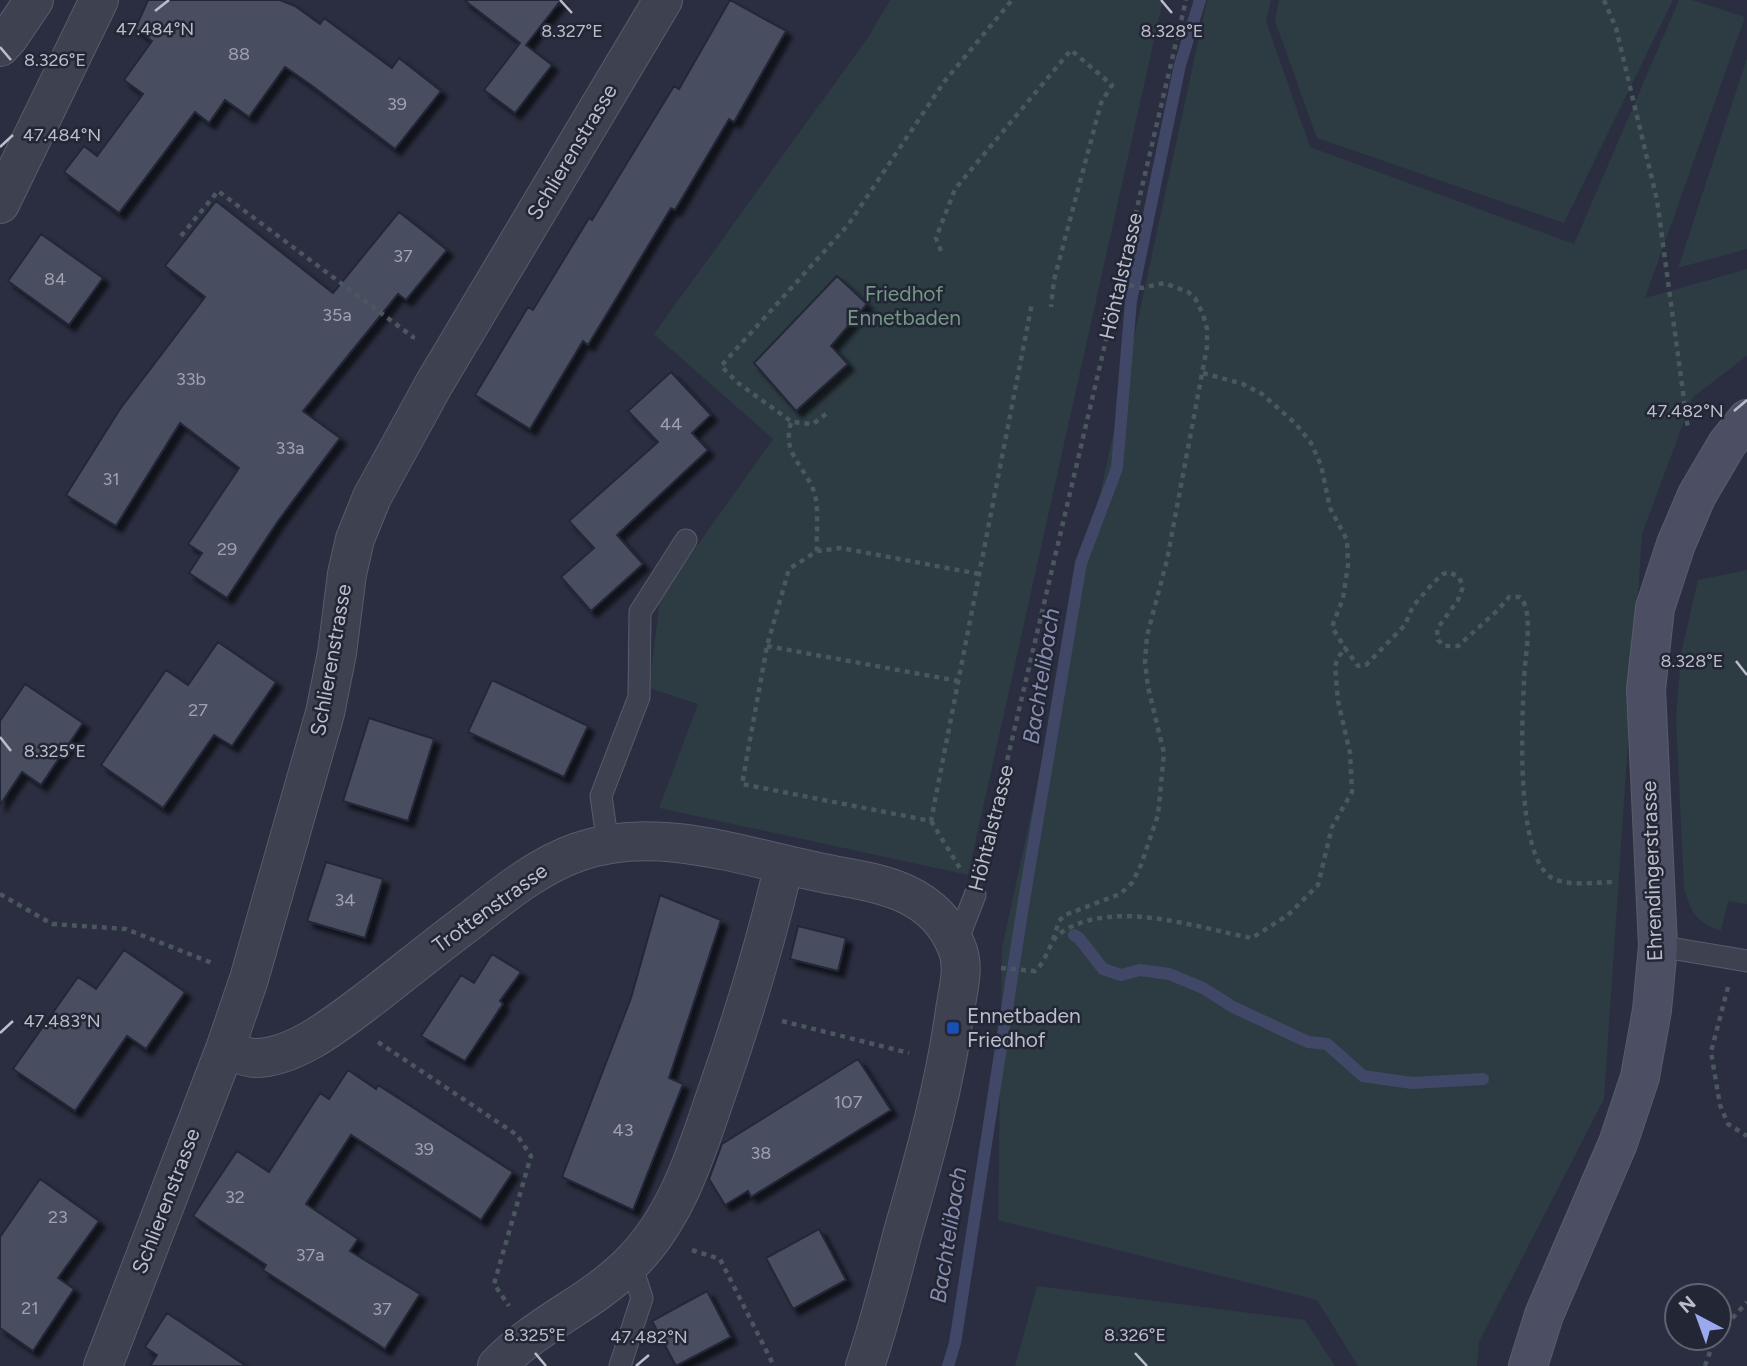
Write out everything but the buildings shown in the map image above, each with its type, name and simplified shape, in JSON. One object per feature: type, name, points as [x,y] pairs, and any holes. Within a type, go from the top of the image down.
[{"type":"main road","name":"Ehrendingerstrasse","points":[[1528,1366],[1544,1315],[1618,1143],[1640,1077],[1652,1010],[1658,946],[1646,689],[1656,608],[1676,544],[1697,495],[1727,444],[1747,419]]},
{"type":"street","points":[[0,47],[34,0]]},
{"type":"street","points":[[0,204],[99,0]]},
{"type":"street","name":"Schlierenstrasse","points":[[103,1366],[225,1049],[249,979],[325,713],[337,653],[346,575],[355,539],[372,496],[434,384],[663,0]]},
{"type":"street","name":"Trottenstrasse","points":[[225,1049],[254,1058],[290,1051],[344,1019],[513,887],[553,863],[579,852],[608,845],[679,842],[878,882],[918,898],[940,920],[956,944]]},
{"type":"street","points":[[497,1366],[530,1339],[596,1293],[642,1251],[671,1210],[745,1012],[784,865]]},
{"type":"street","name":"Höhtalstrasse","points":[[865,1366],[923,1163],[947,1062],[960,977],[960,956],[956,944]]},
{"type":"lane","points":[[608,845],[601,796],[639,697],[640,612],[686,540]]},
{"type":"lane","name":"Höhtalstrasse","points":[[956,944],[975,895]]},
{"type":"lane","points":[[1658,946],[1742,960]]},
{"type":"lane","points":[[620,1366],[642,1298],[642,1251]]},
{"type":"path","points":[[826,415],[813,424],[792,422],[738,383],[721,366],[848,225],[944,82],[1012,0]]},
{"type":"path","name":"Höhtalstrasse","points":[[975,895],[1186,0]]},
{"type":"path","points":[[1604,0],[1616,28],[1657,200],[1689,432]]},
{"type":"path","points":[[941,251],[936,238],[955,189],[1071,50],[1112,86],[1101,103],[1054,280],[1051,307]]},
{"type":"path","points":[[181,236],[218,191],[413,337],[401,361],[434,384]]},
{"type":"path","points":[[1007,969],[1035,971],[1052,941],[1059,921],[1065,915],[1120,894],[1132,883],[1158,815],[1164,752],[1148,687],[1145,662],[1147,636],[1167,560],[1176,501],[1203,373],[1207,329],[1195,298],[1188,292],[1164,283],[1142,288],[1121,282]]},
{"type":"path","points":[[975,895],[931,821],[1032,303]]},
{"type":"path","points":[[1203,373],[1243,384],[1262,394],[1295,423],[1311,443],[1321,465],[1331,508],[1347,540],[1348,565],[1343,598],[1332,627],[1358,666],[1366,665],[1405,625],[1413,606],[1433,582],[1445,573],[1455,574],[1461,579],[1463,587],[1458,600],[1437,629],[1438,640],[1444,646],[1458,646],[1499,610],[1509,597],[1520,597],[1526,608],[1528,633],[1522,779],[1528,826],[1534,852],[1543,872],[1556,880],[1571,882],[1655,880]]},
{"type":"path","points":[[792,422],[788,435],[791,450],[815,495],[817,551]]},
{"type":"path","points":[[931,821],[742,784],[767,646],[789,569],[817,551],[841,548],[979,574]]},
{"type":"path","points":[[767,646],[958,681]]},
{"type":"path","points":[[1052,941],[1061,932],[1083,922],[1146,916],[1252,938],[1288,915],[1318,886],[1332,827],[1352,792],[1350,753],[1338,701],[1335,666],[1345,648]]},
{"type":"path","points":[[0,894],[52,924],[126,929],[249,979]]},
{"type":"path","points":[[1742,960],[1711,1052],[1720,1105],[1728,1124],[1747,1136]]},
{"type":"path","points":[[745,1012],[947,1062]]},
{"type":"path","points":[[344,1019],[517,1135],[531,1156],[494,1284],[530,1339]]},
{"type":"path","points":[[642,1251],[720,1259],[774,1366]]},
{"type":"path","points":[[1733,1318],[1747,1302]]},
{"type":"green space","name":"Friedhof Ennetbaden","points":[[890,0],[1163,0],[968,875],[659,808],[698,704],[649,688],[660,598],[773,439],[654,334],[869,36]]},
{"type":"green space","points":[[1207,0],[1271,0],[1266,21],[1310,147],[1574,244],[1679,0],[1692,0],[1745,17],[1645,298],[1747,269],[1747,356],[1693,397],[1642,534],[1604,1099],[1479,1342],[1477,1366],[1358,1366],[1317,1300],[998,1220],[1002,948]]},
{"type":"green space","points":[[1279,0],[1673,0],[1564,223],[1317,138],[1275,21]]},
{"type":"green space","points":[[1747,58],[1747,249],[1678,268]]},
{"type":"green space","points":[[1747,570],[1747,904],[1728,901],[1721,931],[1705,924],[1696,916],[1684,888],[1676,719],[1681,653],[1698,580]]},
{"type":"green space","points":[[1037,1286],[1305,1320],[1335,1366],[1015,1366]]},
{"type":"waterway","name":"Bachtelibach","points":[[948,1366],[955,1343],[1023,906],[1081,563],[1117,468],[1131,301],[1180,65],[1200,0]]},
{"type":"waterway","points":[[1074,935],[1103,969],[1121,975],[1140,970],[1169,974],[1203,988],[1233,1007],[1308,1042],[1327,1044],[1363,1076],[1412,1083],[1483,1079]]},
{"type":"place","name":"Ennetbaden Friedhof","points":[[953,1028]]}]
